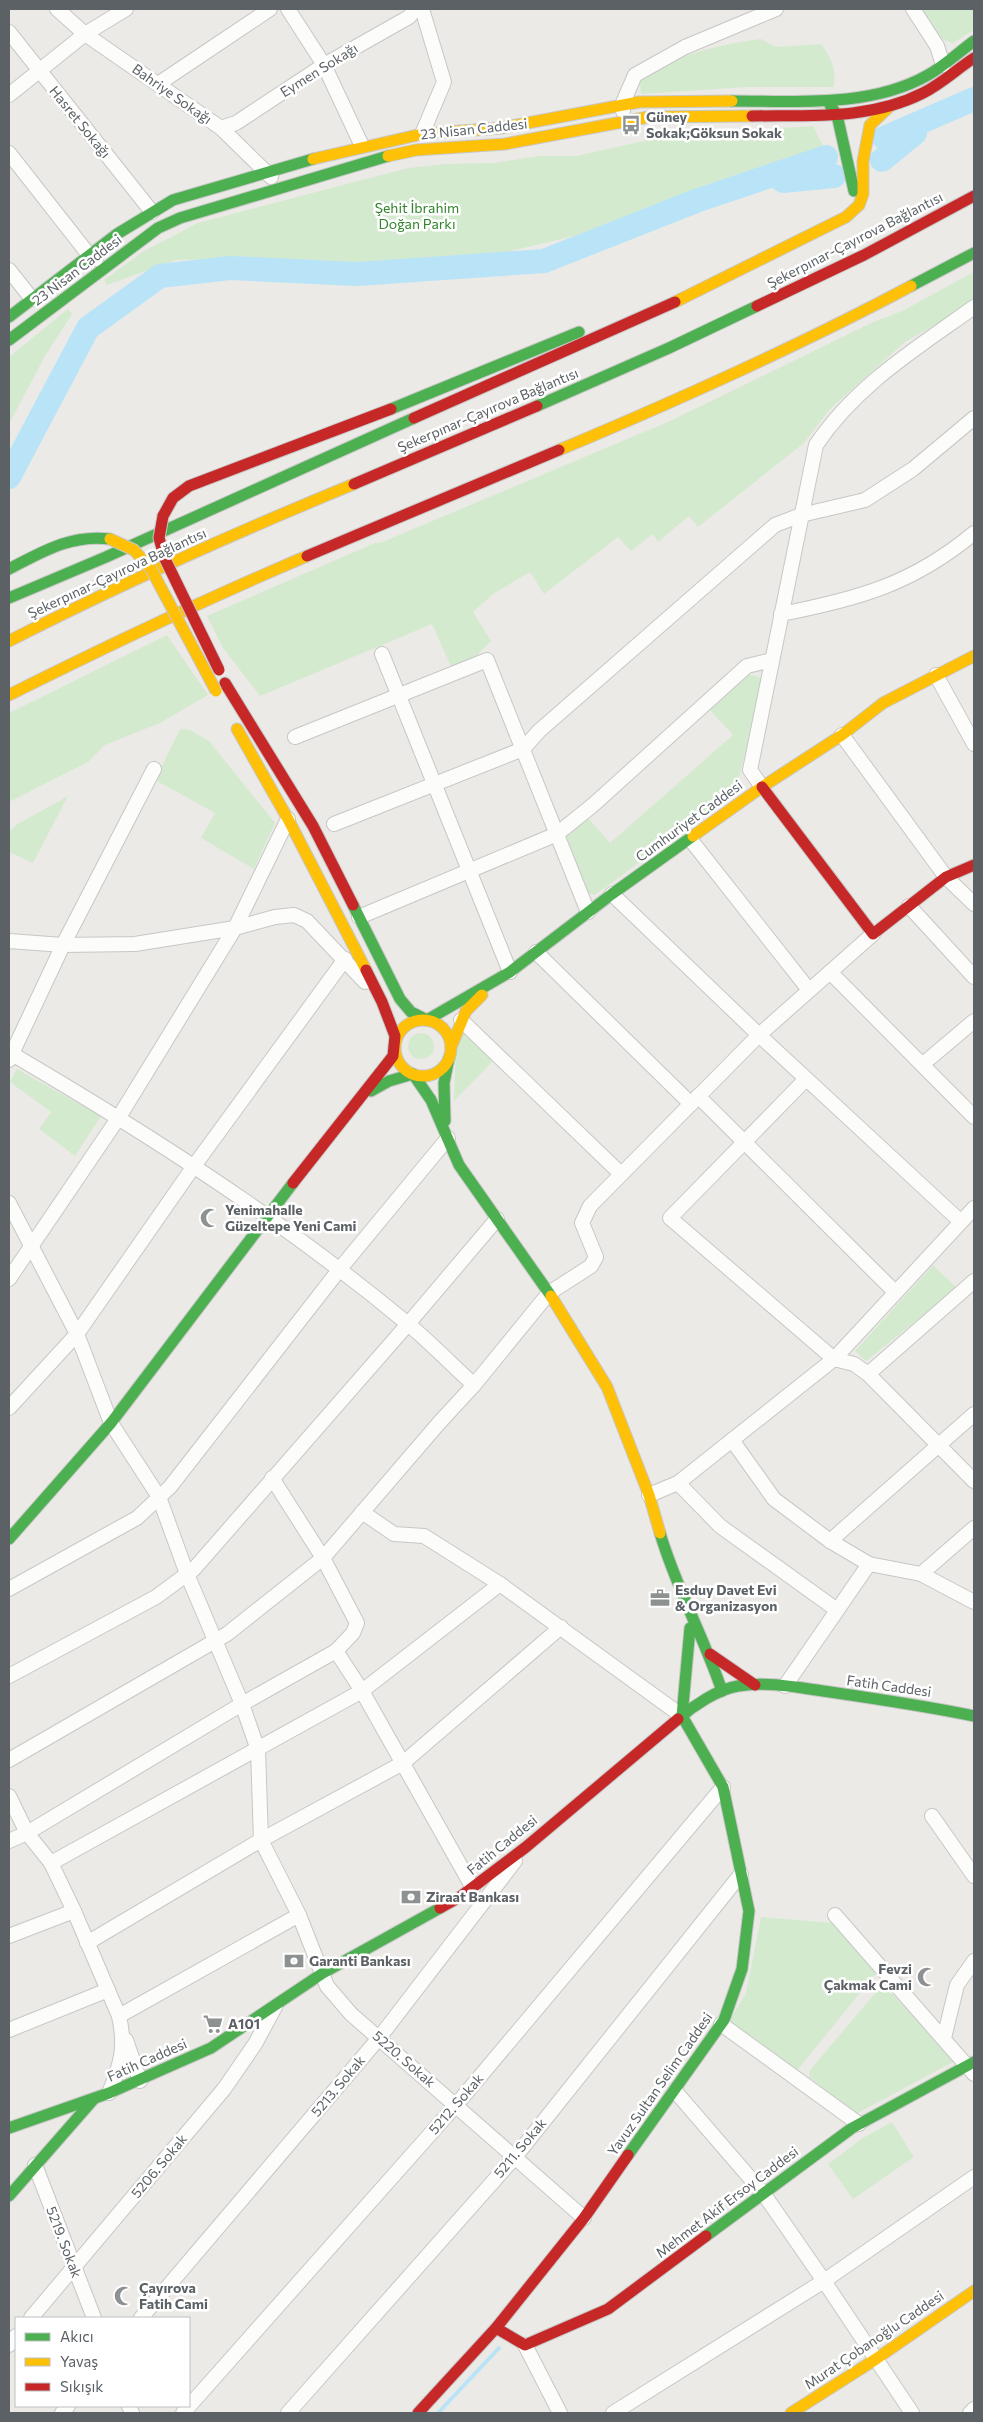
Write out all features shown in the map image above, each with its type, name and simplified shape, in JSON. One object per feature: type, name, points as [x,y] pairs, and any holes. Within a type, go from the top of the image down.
[{"type":"main road","name":"23 Nisan Caddesi","points":[[9,317],[117,234],[172,200],[267,171],[362,146],[422,134],[501,128],[639,102],[817,101],[851,99],[892,91],[943,65],[974,41]]},
{"type":"main road","name":"23 Nisan Caddesi","points":[[9,340],[158,228],[180,218],[370,160],[416,150],[505,144],[649,116],[837,115],[890,106],[925,92],[974,58]]},
{"type":"main road","points":[[817,101],[831,106],[837,115],[855,186],[851,204],[829,226]]},
{"type":"main road","points":[[9,598],[106,557],[334,453],[603,335],[763,260],[846,217],[859,205],[865,188],[863,161],[868,132],[874,119],[890,106]]},
{"type":"main road","name":"Şekerpınar-Çayırova Bağlantısı","points":[[9,641],[60,615],[255,525],[472,434],[669,348],[864,255],[974,196]]},
{"type":"main road","points":[[9,695],[117,641],[225,591],[401,518],[680,398],[852,317],[974,253]]},
{"type":"main road","points":[[448,1138],[443,1104],[444,1083],[450,1051],[445,1030],[436,1023],[411,1012],[400,999],[313,826],[225,683],[164,559],[160,538],[163,516],[168,504],[176,494],[189,486],[400,406],[490,367],[763,260]]},
{"type":"main road","points":[[9,570],[66,541],[81,536],[110,539],[134,550],[151,570],[218,695]]},
{"type":"main road","name":"Cumhuriyet Caddesi","points":[[426,1020],[510,972],[612,894],[762,787],[842,735],[883,703],[974,656]]},
{"type":"main road","points":[[229,716],[288,819],[382,1002],[394,1029],[394,1046],[399,1063],[413,1074],[431,1100],[459,1165],[549,1293],[607,1387],[649,1495],[670,1568],[710,1654],[717,1694]]},
{"type":"main road","points":[[762,787],[873,934],[946,877],[974,865]]},
{"type":"main road","points":[[365,1095],[389,1081],[413,1074],[421,1076],[436,1072],[442,1068],[461,1020],[473,1003],[510,972]]},
{"type":"main road","points":[[9,1539],[111,1423],[267,1216],[365,1095],[389,1063],[399,1032],[417,1020],[426,1020]]},
{"type":"main road","points":[[682,1716],[690,1628],[686,1601]]},
{"type":"main road","points":[[690,1628],[717,1694]]},
{"type":"main road","points":[[710,1654],[755,1685]]},
{"type":"main road","name":"Fatih Caddesi","points":[[9,2196],[95,2098],[140,2081],[210,2048],[276,2006],[323,1973],[473,1888],[526,1847],[682,1716],[717,1694],[737,1686],[785,1686],[918,1704],[974,1716]]},
{"type":"main road","name":"Yavuz Sultan Selim Caddesi","points":[[418,2413],[496,2328],[584,2218],[721,2024],[736,1990],[746,1946],[749,1911],[742,1874],[723,1787],[682,1716]]},
{"type":"main road","name":"Mehmet Akif Ersoy Caddesi","points":[[525,2345],[608,2310],[762,2193],[859,2124],[972,2067]]},
{"type":"main road","points":[[9,2128],[95,2098]]},
{"type":"main road","points":[[38,2118],[50,2129],[54,2144]]},
{"type":"main road","name":"Murat Çobanoğlu Caddesi","points":[[791,2413],[876,2359],[974,2291]]},
{"type":"main road","points":[[496,2328],[525,2345]]},
{"type":"street","name":"Bahriye Sokağı","points":[[57,9],[85,34],[221,128],[267,171],[278,188]]},
{"type":"street","points":[[9,95],[85,34],[126,9]]},
{"type":"street","points":[[158,84],[270,9]]},
{"type":"street","points":[[288,9],[324,66],[362,146]]},
{"type":"street","name":"Eymen Sokağı","points":[[221,128],[236,123],[324,66],[409,17],[415,9]]},
{"type":"street","points":[[422,9],[444,82],[422,134]]},
{"type":"street","points":[[623,122],[622,105],[635,75],[685,46],[776,9]]},
{"type":"street","points":[[913,9],[937,46],[943,65]]},
{"type":"street","name":"Hasret Sokağı","points":[[9,32],[152,212]]},
{"type":"street","points":[[9,152],[89,255],[102,261],[106,267]]},
{"type":"street","points":[[9,270],[32,299]]},
{"type":"street","points":[[762,787],[750,770],[816,445],[834,419],[882,372],[974,307]]},
{"type":"street","points":[[334,824],[523,749],[539,731],[775,525],[801,515],[865,500],[913,469],[974,418]]},
{"type":"street","points":[[781,614],[839,602],[899,582],[951,552],[974,533]]},
{"type":"street","points":[[382,654],[510,972]]},
{"type":"street","points":[[295,737],[487,660],[588,912]]},
{"type":"street","points":[[359,917],[557,834],[593,805],[747,666],[772,660]]},
{"type":"street","points":[[936,675],[974,744]]},
{"type":"street","points":[[842,735],[946,877],[974,904]]},
{"type":"street","points":[[154,769],[63,945],[10,1057],[119,1117],[267,1216],[408,1324],[474,1385]]},
{"type":"street","points":[[9,1279],[119,1117],[235,928],[288,819]]},
{"type":"street","points":[[690,839],[808,990]]},
{"type":"street","points":[[612,894],[759,1035],[960,1221]]},
{"type":"street","points":[[909,906],[974,977]]},
{"type":"street","points":[[9,941],[63,945],[135,944],[235,928],[275,917],[294,915],[307,921],[345,959],[382,1002]]},
{"type":"street","points":[[9,1760],[227,1634],[323,1558],[474,1385],[549,1293],[591,1266],[596,1256],[582,1223],[590,1206],[759,1035],[873,934]]},
{"type":"street","points":[[536,952],[694,1100],[744,1142],[895,1292]]},
{"type":"street","points":[[9,1408],[77,1334],[194,1166],[345,959]]},
{"type":"street","points":[[830,972],[974,1117]]},
{"type":"street","points":[[461,1020],[621,1174]]},
{"type":"street","points":[[923,1064],[973,1024]]},
{"type":"street","points":[[806,1079],[670,1218],[834,1359],[854,1364],[868,1374],[937,1446],[974,1481]]},
{"type":"street","points":[[9,1589],[137,1518],[170,1487],[338,1270],[448,1138]]},
{"type":"street","points":[[9,1203],[77,1334],[111,1423],[159,1497],[187,1574],[242,1704],[258,1750],[261,1840]]},
{"type":"street","points":[[649,1495],[678,1483],[834,1359],[974,1208]]},
{"type":"street","points":[[9,1676],[156,1597],[194,1569],[497,1219]]},
{"type":"street","points":[[868,1374],[974,1281]]},
{"type":"street","points":[[830,1541],[974,1414]]},
{"type":"street","points":[[732,1440],[774,1499],[830,1541],[869,1564],[921,1574],[974,1602]]},
{"type":"street","points":[[9,1841],[27,1833],[242,1704],[336,1651],[353,1633],[356,1623],[323,1558],[272,1478]]},
{"type":"street","points":[[678,1483],[720,1526],[836,1610]]},
{"type":"street","points":[[362,1512],[394,1534],[424,1536],[500,1584],[682,1716]]},
{"type":"street","points":[[921,1574],[974,1528]]},
{"type":"street","points":[[785,1686],[869,1564]]},
{"type":"street","points":[[51,1863],[362,1691],[500,1584]]},
{"type":"street","points":[[87,1943],[261,1840],[403,1763],[561,1627]]},
{"type":"street","points":[[336,1651],[362,1691],[473,1888]]},
{"type":"street","name":"5212. Sokak","points":[[190,2405],[456,2104],[723,1787]]},
{"type":"street","points":[[9,1796],[27,1833],[51,1863],[74,1911],[119,2016],[140,2081]]},
{"type":"street","points":[[932,1816],[973,1873]]},
{"type":"street","name":"5220. Sokak","points":[[261,1840],[299,1915],[327,1986],[341,2005],[584,2218]]},
{"type":"street","name":"5213. Sokak","points":[[142,2317],[379,2038],[526,1847]]},
{"type":"street","name":"5211. Sokak","points":[[288,2413],[514,2157],[742,1874]]},
{"type":"street","points":[[9,1936],[74,1911]]},
{"type":"street","points":[[119,2016],[299,1915]]},
{"type":"street","points":[[835,1915],[972,2067]]},
{"type":"street","points":[[944,2038],[957,1985],[974,1962]]},
{"type":"street","points":[[9,2030],[108,1990]]},
{"type":"street","name":"5206. Sokak","points":[[31,2317],[224,2089],[256,2044],[276,2006]]},
{"type":"street","points":[[721,2024],[859,2124]]},
{"type":"street","points":[[110,2093],[122,2061],[123,2032]]},
{"type":"street","points":[[675,2091],[762,2193],[824,2280],[912,2413]]},
{"type":"street","name":"5219. Sokak","points":[[35,2166],[94,2317]]},
{"type":"street","points":[[613,2413],[824,2280],[974,2176]]},
{"type":"street","points":[[525,2345],[560,2413]]},
{"type":"street","points":[[970,2413],[974,2409]]},
{"type":"green space","points":[[921,9],[974,9],[974,30],[953,43],[941,39]]},
{"type":"green space","points":[[761,39],[776,47],[821,44],[832,64],[834,87],[748,87],[641,94],[640,82],[652,73],[681,58],[713,48]]},
{"type":"green space","name":"Şehit İbrahim Doğan Parkı","points":[[813,126],[825,149],[726,182],[619,225],[499,254],[398,267],[295,267],[224,259],[176,260],[107,285],[104,280],[144,251],[198,223],[408,168],[446,164],[493,163],[540,156],[576,156],[671,135]]},
{"type":"green space","points":[[974,272],[974,302],[905,342],[830,409],[804,443],[698,527],[689,516],[658,542],[653,534],[631,551],[618,537],[544,594],[530,572],[493,594],[473,612],[491,641],[475,657],[452,669],[432,624],[260,696],[223,648],[207,616],[375,543],[380,543],[670,421],[871,323],[902,311]]},
{"type":"green space","points":[[68,309],[72,314],[45,356],[9,424],[9,357]]},
{"type":"green space","points":[[167,635],[208,695],[160,723],[105,745],[88,762],[9,802],[9,713]]},
{"type":"green space","points":[[748,674],[762,678],[740,775],[724,800],[595,895],[588,893],[566,836],[588,818],[610,843],[733,735],[709,709]]},
{"type":"green space","points":[[180,729],[190,730],[209,741],[275,823],[254,869],[201,838],[215,813],[155,780]]},
{"type":"green space","points":[[68,796],[33,863],[9,852],[9,832],[16,825]]},
{"type":"green space","points":[[465,1032],[494,1060],[454,1101],[456,1046]]},
{"type":"green space","points":[[421,1033],[430,1037],[434,1046],[430,1055],[421,1059],[412,1055],[408,1046],[412,1037]]},
{"type":"green space","points":[[17,1069],[101,1116],[75,1156],[39,1129],[51,1112],[10,1082]]},
{"type":"green space","points":[[933,1265],[957,1288],[866,1361],[855,1351]]},
{"type":"green space","points":[[761,1917],[833,1923],[876,1973],[796,2072],[728,2023],[746,1993]]},
{"type":"green space","points":[[883,1984],[955,2061],[856,2114],[809,2077],[810,2070]]},
{"type":"green space","points":[[892,2122],[914,2157],[853,2199],[828,2164],[863,2138]]},
{"type":"waterway","points":[[884,138],[974,99]]},
{"type":"waterway","points":[[882,160],[915,133]]},
{"type":"waterway","points":[[9,477],[88,328],[160,276],[230,268],[357,274],[544,261],[696,201],[826,157]]},
{"type":"waterway","points":[[783,181],[834,176]]},
{"type":"waterway","points":[[438,2413],[499,2348]]},
{"type":"traffic: fast","points":[[732,101],[832,100],[882,93],[906,86],[928,75],[974,41]]},
{"type":"traffic: fast","points":[[830,105],[837,115],[854,191]]},
{"type":"traffic: fast","points":[[9,340],[158,228],[180,218],[388,156]]},
{"type":"traffic: fast","points":[[9,317],[117,234],[173,200],[313,159]]},
{"type":"traffic: fast","points":[[911,286],[974,253]]},
{"type":"traffic: fast","points":[[537,406],[669,348],[757,306]]},
{"type":"traffic: fast","points":[[391,409],[579,332]]},
{"type":"traffic: fast","points":[[9,598],[106,557],[414,418]]},
{"type":"traffic: fast","points":[[9,569],[45,551],[70,542],[82,539],[110,539]]},
{"type":"traffic: fast","points":[[353,905],[400,999],[411,1012],[427,1020],[510,972],[612,894],[693,836]]},
{"type":"traffic: fast","points":[[445,1121],[444,1083],[449,1058]]},
{"type":"traffic: fast","points":[[371,1091],[389,1081],[413,1074],[431,1100],[459,1165],[551,1296]]},
{"type":"traffic: fast","points":[[9,1539],[111,1423],[293,1183]]},
{"type":"traffic: fast","points":[[660,1533],[674,1573],[722,1691]]},
{"type":"traffic: fast","points":[[682,1716],[690,1628]]},
{"type":"traffic: fast","points":[[678,1719],[714,1694],[738,1686],[761,1684],[866,1697],[974,1716]]},
{"type":"traffic: fast","points":[[628,2155],[724,2020],[742,1969],[749,1911],[723,1787],[682,1716]]},
{"type":"traffic: fast","points":[[9,2128],[109,2093],[211,2048],[323,1973],[440,1908]]},
{"type":"traffic: fast","points":[[706,2236],[852,2128],[974,2062]]},
{"type":"traffic: fast","points":[[9,2196],[93,2100]]},
{"type":"traffic: slow","points":[[313,159],[422,134],[501,128],[639,102],[732,101]]},
{"type":"traffic: slow","points":[[675,302],[846,217],[859,205],[863,194],[863,161],[870,125],[890,106]]},
{"type":"traffic: slow","points":[[388,156],[416,150],[505,144],[649,117],[752,116]]},
{"type":"traffic: slow","points":[[559,450],[737,372],[868,309],[911,286]]},
{"type":"traffic: slow","points":[[9,641],[180,559],[354,484]]},
{"type":"traffic: slow","points":[[110,539],[134,550],[151,569],[216,691]]},
{"type":"traffic: slow","points":[[9,695],[157,623],[307,556]]},
{"type":"traffic: slow","points":[[693,836],[762,787],[842,735],[883,703],[974,656]]},
{"type":"traffic: slow","points":[[237,729],[288,819],[366,970]]},
{"type":"traffic: slow","points":[[451,1047],[466,1011],[482,995]]},
{"type":"traffic: slow","points":[[423,1020],[434,1022],[443,1028],[449,1037],[451,1048],[449,1059],[443,1068],[434,1074],[423,1076],[412,1074],[403,1068],[397,1059],[395,1048],[397,1037],[403,1028],[412,1022],[423,1020]]},
{"type":"traffic: slow","points":[[551,1296],[607,1387],[649,1495],[660,1533]]},
{"type":"traffic: slow","points":[[791,2413],[876,2359],[974,2291]]},
{"type":"traffic: jam","points":[[752,116],[839,114],[882,108],[903,102],[923,93],[974,58]]},
{"type":"traffic: jam","points":[[757,306],[864,255],[974,196]]},
{"type":"traffic: jam","points":[[414,418],[675,302]]},
{"type":"traffic: jam","points":[[354,484],[537,406]]},
{"type":"traffic: jam","points":[[163,516],[173,498],[189,486],[391,409]]},
{"type":"traffic: jam","points":[[307,556],[559,450]]},
{"type":"traffic: jam","points":[[163,516],[159,538],[165,559],[219,670]]},
{"type":"traffic: jam","points":[[225,683],[313,826],[353,905]]},
{"type":"traffic: jam","points":[[762,787],[873,934],[946,877],[974,865]]},
{"type":"traffic: jam","points":[[293,1183],[393,1056],[395,1036],[382,1002],[366,970]]},
{"type":"traffic: jam","points":[[710,1654],[755,1685]]},
{"type":"traffic: jam","points":[[440,1908],[460,1897],[526,1847],[678,1719]]},
{"type":"traffic: jam","points":[[418,2413],[496,2328],[584,2218],[628,2155]]},
{"type":"traffic: jam","points":[[496,2328],[525,2345],[608,2309],[706,2236]]},
{"type":"place","name":"Güney Sokak;Göksun Sokak","points":[[631,125]]},
{"type":"place","name":"Yenimahalle Güzeltepe Yeni Cami","points":[[210,1218]]},
{"type":"place","name":"Esduy Davet Evi & Organizasyon","points":[[660,1598]]},
{"type":"place","name":"Ziraat Bankası","points":[[411,1897]]},
{"type":"place","name":"Garanti Bankası","points":[[294,1961]]},
{"type":"place","name":"Fevzi Çakmak Cami","points":[[927,1977]]},
{"type":"place","name":"A101","points":[[213,2024]]},
{"type":"place","name":"Çayırova Fatih Cami","points":[[124,2296]]}]
